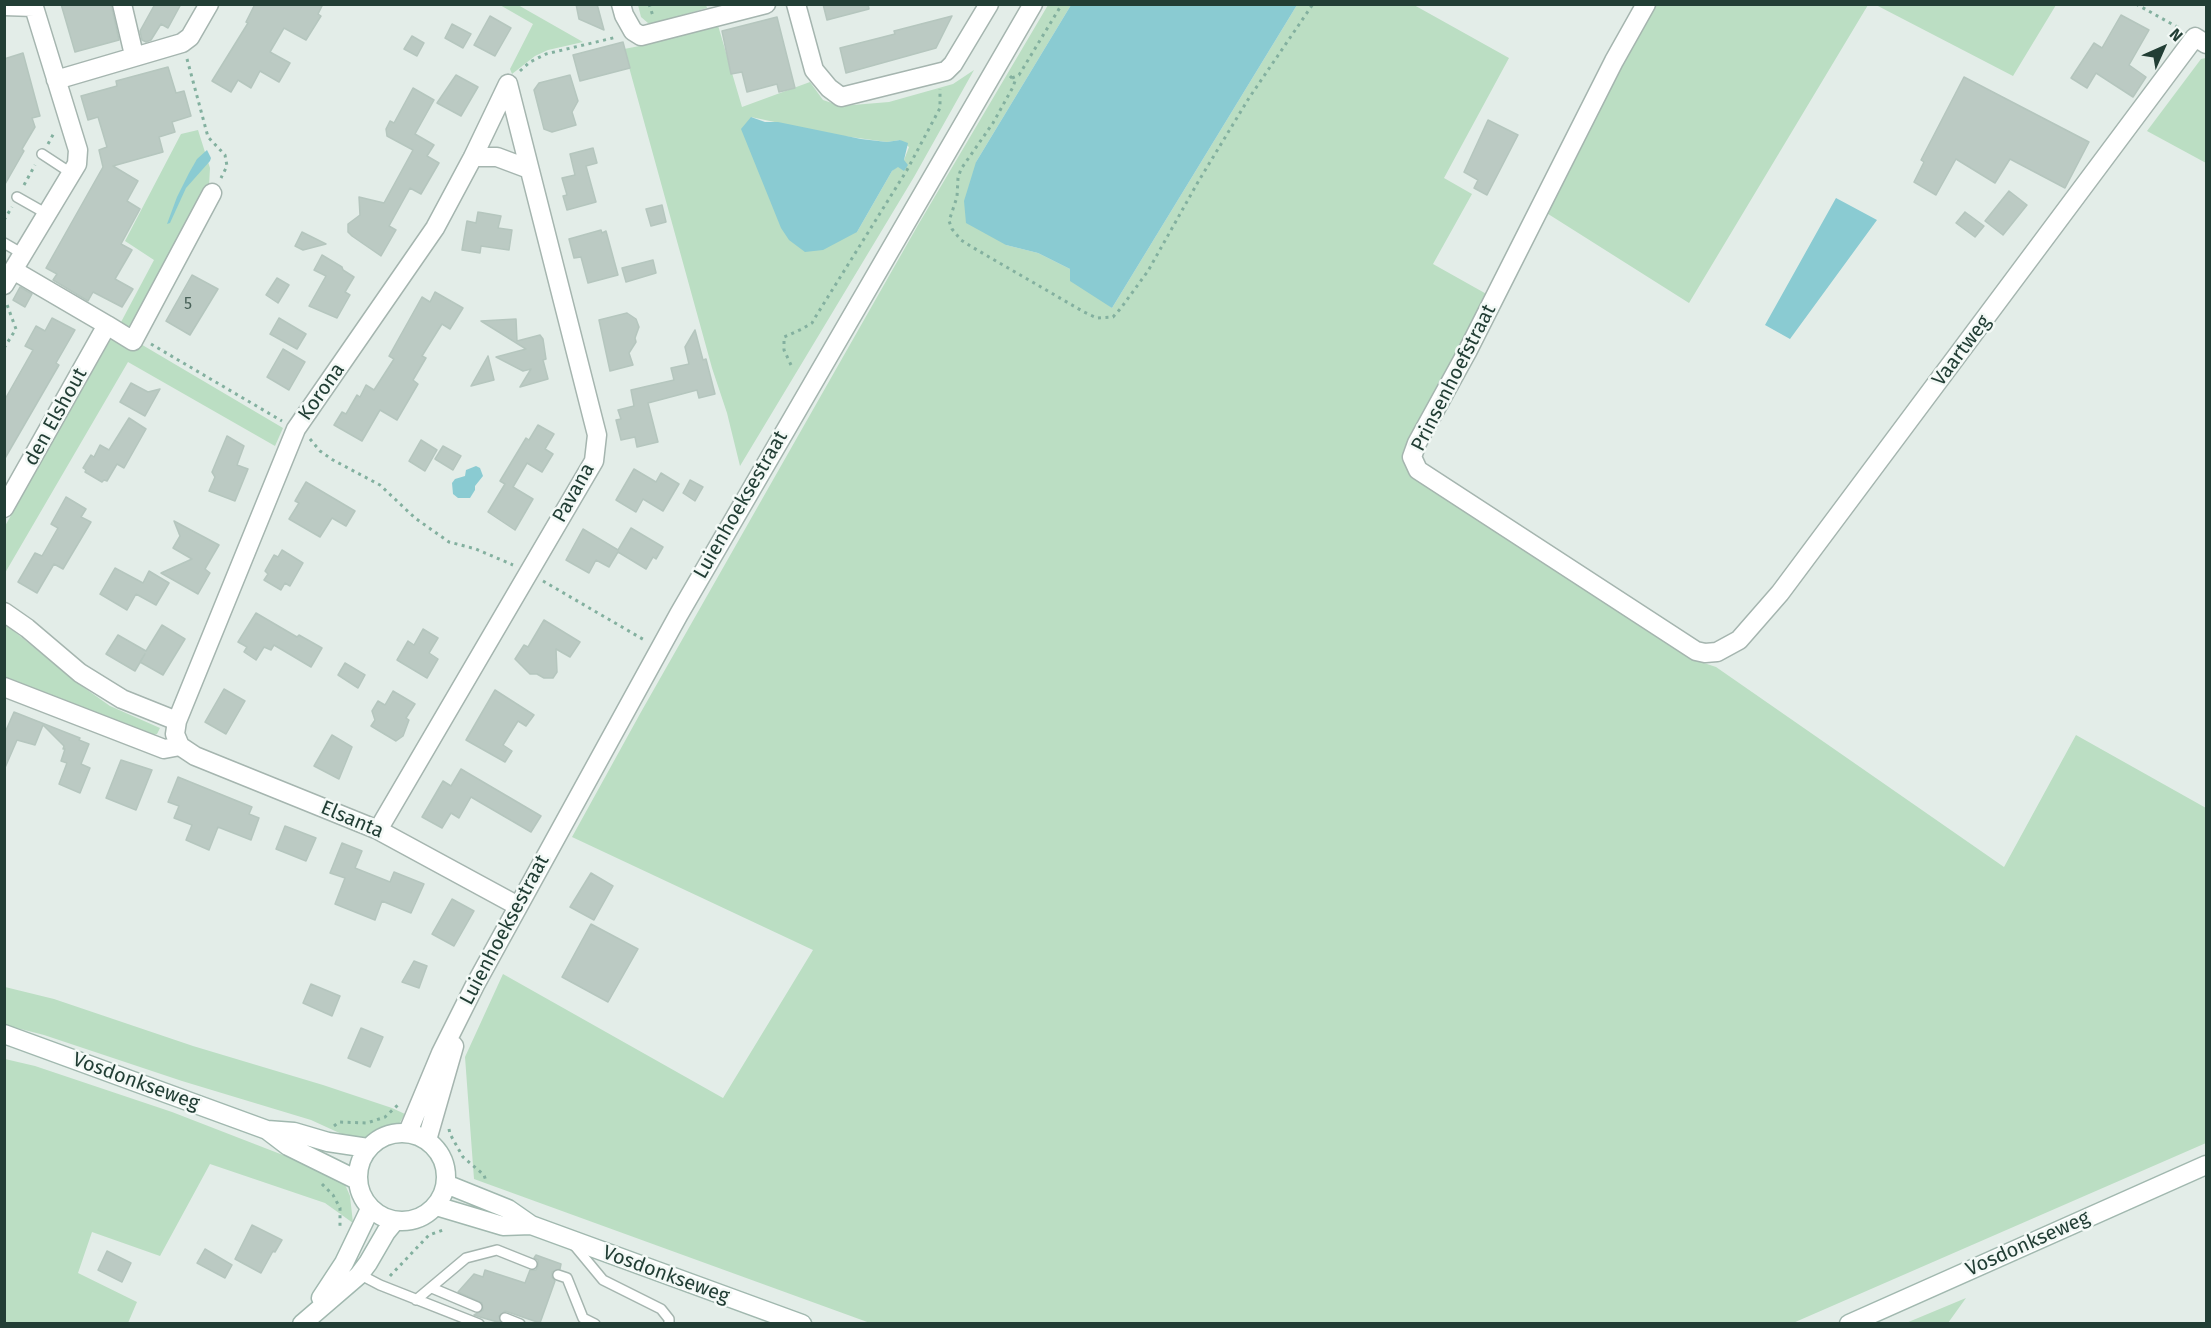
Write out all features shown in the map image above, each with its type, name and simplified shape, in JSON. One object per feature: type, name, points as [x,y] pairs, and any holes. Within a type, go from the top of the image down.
[{"type":"street","points":[[122,4],[134,55]]},
{"type":"street","points":[[56,80],[134,55],[182,43],[190,37],[209,4]]},
{"type":"street","points":[[621,4],[633,31],[641,36],[766,4]]},
{"type":"street","points":[[796,4],[814,70],[829,88],[841,97],[946,70],[953,64],[988,4]]},
{"type":"street","name":"Luienhoeksestraat","points":[[408,1132],[441,1053],[461,1013],[684,604],[1033,4]]},
{"type":"street","name":"Prinsenhoefstraat","points":[[1646,4],[1614,61],[1467,352],[1417,443],[1413,457],[1418,470],[1696,651],[1717,652]]},
{"type":"street","points":[[4,6],[34,6],[78,150],[77,164],[9,278],[107,325],[134,341],[212,193]]},
{"type":"street","name":"Vaartweg","points":[[1717,652],[1739,640],[1780,593],[2201,40]]},
{"type":"street","name":"Korona","points":[[177,721],[296,429],[435,228],[508,84]]},
{"type":"street","name":"Pavana","points":[[378,830],[594,460],[597,435],[508,84]]},
{"type":"street","points":[[473,157],[497,158],[528,169]]},
{"type":"street","name":"den Elshout","points":[[4,508],[107,325]]},
{"type":"street","points":[[4,612],[27,628],[80,673],[122,699],[177,721],[175,734],[180,746]]},
{"type":"street","name":"Elsanta","points":[[4,687],[164,749],[180,746],[195,756],[378,830],[518,906]]},
{"type":"street","name":"Luienhoeksestraat","points":[[427,1140],[449,1068],[461,1013]]},
{"type":"street","name":"Vosdonkseweg","points":[[4,1034],[267,1130],[294,1132],[328,1142],[368,1148]]},
{"type":"street","name":"Vosdonkseweg","points":[[267,1130],[288,1146],[357,1180]]},
{"type":"street","points":[[408,1132],[427,1140],[437,1148],[447,1171],[443,1196],[436,1206],[425,1216],[411,1221],[395,1221],[382,1217],[370,1209],[359,1191],[357,1180],[359,1163],[368,1148],[379,1138],[393,1133],[408,1132]]},
{"type":"street","name":"Vosdonkseweg","points":[[1849,1323],[2206,1165]]},
{"type":"street","name":"Vosdonkseweg","points":[[446,1184],[508,1209],[531,1225],[571,1241],[802,1323]]},
{"type":"street","name":"Vosdonkseweg","points":[[436,1206],[503,1226],[531,1225]]},
{"type":"street","points":[[306,1319],[345,1263],[370,1209]]},
{"type":"street","points":[[306,1319],[360,1275],[395,1221]]},
{"type":"lane","points":[[42,154],[71,173]]},
{"type":"lane","points":[[18,197],[47,214]]},
{"type":"lane","points":[[4,243],[22,254]]},
{"type":"lane","points":[[571,1241],[603,1280],[661,1309],[669,1319],[669,1323]]},
{"type":"lane","points":[[416,1300],[466,1258],[497,1250],[532,1264]]},
{"type":"lane","points":[[345,1263],[380,1286],[478,1323]]},
{"type":"lane","points":[[558,1275],[567,1278],[581,1321],[595,1323]]},
{"type":"lane","points":[[432,1288],[477,1307]]},
{"type":"lane","points":[[505,1317],[520,1323]]},
{"type":"path","points":[[1062,4],[1019,75],[1012,78],[1015,81],[1013,87],[993,123],[961,169],[957,197],[949,221],[954,233],[972,247],[1097,318],[1113,316],[1148,271],[1238,117],[1313,4]]},
{"type":"path","points":[[2136,4],[2201,40]]},
{"type":"path","points":[[508,84],[530,62],[546,54],[633,31]]},
{"type":"path","points":[[182,43],[208,137],[225,154],[227,166],[212,193]]},
{"type":"path","points":[[790,365],[784,350],[784,337],[812,323],[907,170],[940,108],[939,72]]},
{"type":"path","points":[[4,297],[16,329],[4,348]]},
{"type":"path","points":[[136,336],[305,433],[320,451],[380,485],[415,518],[449,542],[476,549],[528,573],[638,637]]},
{"type":"green space","points":[[2056,4],[2013,76],[1876,5]]},
{"type":"green space","points":[[500,5],[518,5],[583,42],[548,50],[535,56],[512,74],[510,69],[533,24]]},
{"type":"green space","points":[[638,5],[706,5],[707,8],[648,23],[641,17]]},
{"type":"green space","points":[[1048,5],[1071,5],[976,162],[1006,245],[1038,253],[1070,269],[1112,308],[1297,5],[1414,5],[1509,58],[1444,178],[1472,194],[1433,264],[1490,296],[1406,455],[1409,472],[1432,490],[1689,658],[1716,667],[2004,867],[2076,735],[2206,808],[2206,1143],[1793,1323],[870,1323],[474,1179],[465,1057],[503,974],[723,1098],[813,950],[572,837],[918,225]]},
{"type":"green space","points":[[1654,5],[1868,5],[1689,303],[1545,212],[1579,141]]},
{"type":"green space","points":[[717,22],[742,107],[810,82],[823,100],[841,106],[889,102],[953,84],[974,70],[914,177],[740,466],[624,49],[650,44]],"holes":[[[751,117],[836,135],[887,142],[900,140],[909,147],[904,160],[892,171],[857,232]]]},
{"type":"green space","points":[[2206,58],[2206,163],[2147,131],[2201,59]]},
{"type":"green space","points":[[198,130],[210,168],[209,186],[132,331],[120,324],[154,260],[125,241],[181,134]]},
{"type":"green space","points":[[112,337],[139,343],[283,428],[275,446],[128,362],[5,573],[5,526]]},
{"type":"green space","points":[[4,623],[110,706],[160,728],[157,734],[149,736],[5,679]]},
{"type":"green space","points":[[5,987],[54,999],[193,1046],[323,1085],[405,1114],[399,1124],[357,1141],[311,1120],[182,1081],[44,1035],[5,1025]]},
{"type":"green space","points":[[5,1059],[35,1066],[172,1112],[301,1162],[340,1173],[350,1196],[353,1223],[325,1203],[210,1164],[160,1256],[92,1232],[78,1273],[137,1302],[128,1323],[5,1323]]},
{"type":"green space","points":[[1966,1298],[1948,1323],[1906,1323]]},
{"type":"water","points":[[1071,5],[1297,5],[1112,308],[1070,281],[1070,269],[1038,253],[1006,245],[966,223],[964,201],[976,162]]},
{"type":"water","points":[[751,117],[765,122],[778,122],[861,139],[887,142],[900,140],[908,143],[904,160],[908,165],[904,171],[898,167],[892,171],[857,232],[823,250],[805,252],[789,240],[781,228],[741,129]]},
{"type":"water","points":[[207,150],[210,161],[186,188],[170,223],[167,224],[189,173],[197,159]]},
{"type":"water","points":[[1836,198],[1877,220],[1790,339],[1765,325]]},
{"type":"water","points":[[476,466],[480,468],[483,476],[475,486],[470,498],[458,498],[453,494],[452,483],[455,479],[465,476],[466,470]]},
{"type":"building","points":[[61,4],[111,4],[119,40],[75,52]]},
{"type":"building","points":[[155,4],[181,4],[168,28],[161,24],[151,40],[146,42],[142,40],[140,31]]},
{"type":"building","points":[[255,4],[323,4],[318,14],[321,16],[306,40],[284,28],[270,52],[290,63],[279,82],[260,71],[251,88],[238,80],[231,92],[212,81],[248,23],[246,22]]},
{"type":"building","points":[[576,4],[597,4],[604,30],[579,19]]},
{"type":"building","points":[[823,4],[868,4],[869,9],[827,20]]},
{"type":"building","points":[[2121,15],[2149,30],[2129,65],[2146,77],[2133,97],[2096,73],[2087,88],[2071,78],[2094,43],[2102,48]]},
{"type":"building","points":[[490,16],[511,28],[495,56],[474,45]]},
{"type":"building","points":[[952,16],[936,48],[846,73],[840,48]]},
{"type":"building","points":[[777,17],[795,88],[779,92],[777,84],[747,92],[742,72],[731,74],[722,31]]},
{"type":"building","points":[[452,24],[471,34],[463,48],[445,38]]},
{"type":"building","points":[[412,36],[424,43],[417,56],[404,49]]},
{"type":"building","points":[[623,42],[630,68],[580,81],[573,55]]},
{"type":"building","points":[[23,53],[40,116],[32,118],[35,127],[4,186],[4,59]]},
{"type":"building","points":[[168,67],[176,93],[184,91],[191,116],[172,122],[175,132],[159,137],[163,152],[113,166],[138,181],[127,201],[140,209],[121,244],[132,250],[115,279],[133,289],[122,307],[93,292],[88,301],[53,280],[57,274],[46,268],[103,167],[99,150],[107,147],[98,117],[88,120],[81,96],[117,86],[116,81]]},
{"type":"building","points":[[456,75],[478,87],[461,116],[437,103]]},
{"type":"building","points":[[570,75],[578,101],[572,112],[576,125],[552,132],[544,129],[534,90],[539,83]]},
{"type":"building","points":[[1964,77],[2089,142],[2065,188],[2010,159],[1995,183],[1956,159],[1936,195],[1914,182],[1924,162],[1921,160]]},
{"type":"building","points":[[413,88],[434,100],[415,134],[434,145],[427,156],[439,163],[421,194],[410,188],[389,226],[396,230],[381,256],[352,236],[348,232],[348,224],[360,215],[359,197],[384,203],[413,150],[387,136],[386,129],[390,121],[394,123]]},
{"type":"building","points":[[1488,120],[1518,135],[1487,195],[1474,188],[1478,180],[1464,172]]},
{"type":"building","points":[[593,148],[597,163],[586,166],[596,202],[567,210],[563,196],[567,195],[562,178],[575,175],[570,154]]},
{"type":"building","points":[[2009,191],[2027,205],[2003,235],[1985,221]]},
{"type":"building","points":[[662,205],[666,222],[651,226],[646,209]]},
{"type":"building","points":[[478,212],[501,216],[498,228],[512,230],[509,250],[481,246],[480,253],[462,250],[467,221],[476,223]]},
{"type":"building","points":[[1965,212],[1984,226],[1975,237],[1956,223]]},
{"type":"building","points":[[601,230],[602,233],[606,231],[618,275],[588,283],[581,257],[574,258],[569,239]]},
{"type":"building","points":[[302,232],[326,244],[303,250],[295,246]]},
{"type":"building","points":[[322,255],[354,277],[345,292],[350,295],[337,318],[309,306],[326,276],[314,270]]},
{"type":"building","points":[[653,260],[656,273],[626,282],[622,268]]},
{"type":"building","points":[[192,275],[218,289],[190,335],[166,321]]},
{"type":"building","points":[[277,278],[289,285],[278,303],[266,295]]},
{"type":"building","points":[[20,287],[32,294],[25,307],[13,300]]},
{"type":"building","points":[[435,292],[463,308],[450,329],[442,324],[422,356],[426,358],[413,380],[418,384],[397,420],[380,410],[362,441],[334,425],[342,412],[346,414],[357,395],[360,397],[366,385],[374,390],[394,359],[389,356],[422,297],[430,302]]},
{"type":"building","points":[[627,313],[636,319],[639,327],[636,342],[629,353],[633,365],[610,371],[599,320]]},
{"type":"building","points":[[52,318],[75,330],[56,363],[59,365],[4,460],[4,401],[33,350],[25,346],[36,326],[45,331]]},
{"type":"building","points":[[279,318],[306,334],[297,349],[270,334]]},
{"type":"building","points":[[516,319],[517,341],[540,335],[543,339],[546,359],[543,360],[548,379],[520,387],[531,369],[523,371],[496,357],[526,349],[481,321]]},
{"type":"building","points":[[695,330],[703,360],[706,359],[715,394],[699,398],[697,390],[648,403],[658,442],[637,447],[635,437],[621,440],[616,420],[621,419],[618,410],[634,406],[631,390],[674,380],[671,368],[689,364],[685,347]]},
{"type":"building","points":[[283,349],[305,362],[289,390],[267,377]]},
{"type":"building","points":[[488,356],[494,380],[471,386]]},
{"type":"building","points":[[131,383],[148,392],[160,389],[145,416],[120,402]]},
{"type":"building","points":[[129,418],[146,429],[124,468],[117,464],[107,481],[102,482],[85,472],[83,468],[91,455],[94,457],[100,445],[109,450]]},
{"type":"building","points":[[538,425],[554,434],[545,449],[553,454],[542,472],[527,463],[513,487],[533,499],[515,530],[488,512],[505,484],[500,481],[526,438],[529,440]]},
{"type":"building","points":[[227,436],[244,446],[237,465],[248,469],[235,501],[209,491],[215,477],[212,472]]},
{"type":"building","points":[[421,440],[437,450],[425,471],[409,461]]},
{"type":"building","points":[[443,446],[461,456],[453,470],[435,459]]},
{"type":"building","points":[[634,469],[656,482],[661,473],[679,484],[663,511],[643,499],[636,512],[616,500]]},
{"type":"building","points":[[690,480],[703,487],[695,501],[683,493]]},
{"type":"building","points":[[306,482],[355,511],[346,526],[332,518],[320,537],[289,519],[299,503],[295,501]]},
{"type":"building","points":[[66,497],[86,509],[81,517],[91,522],[63,569],[54,564],[37,593],[18,582],[35,553],[42,556],[58,528],[51,524]]},
{"type":"building","points":[[174,521],[219,545],[205,569],[210,573],[198,594],[161,573],[192,559],[173,548],[180,536]]},
{"type":"building","points":[[631,528],[663,547],[646,569],[618,552],[609,567],[596,560],[589,573],[566,560],[583,529],[618,550]]},
{"type":"building","points":[[282,550],[303,563],[290,586],[285,583],[281,590],[264,580],[268,574],[265,571],[274,555],[278,557]]},
{"type":"building","points":[[115,568],[143,583],[149,571],[169,583],[156,605],[136,594],[127,610],[100,594]]},
{"type":"building","points":[[256,613],[297,637],[299,635],[322,648],[311,667],[274,645],[271,650],[264,647],[256,660],[244,652],[247,647],[238,642]]},
{"type":"building","points":[[544,620],[580,642],[570,657],[556,649],[557,672],[553,678],[530,674],[515,659],[524,645],[528,647]]},
{"type":"building","points":[[162,625],[185,639],[163,675],[140,662],[135,671],[106,654],[118,635],[146,651]]},
{"type":"building","points":[[423,629],[438,638],[429,653],[438,659],[427,678],[397,660],[408,641],[414,645]]},
{"type":"building","points":[[345,663],[365,675],[358,688],[338,675]]},
{"type":"building","points":[[224,689],[245,701],[226,734],[205,722]]},
{"type":"building","points":[[495,690],[534,715],[526,726],[518,721],[503,745],[512,751],[505,762],[466,740]]},
{"type":"building","points":[[393,691],[415,704],[406,718],[409,720],[403,736],[396,741],[371,726],[375,720],[372,711],[378,701],[385,705]]},
{"type":"building","points":[[14,712],[80,738],[79,740],[89,744],[81,764],[90,768],[80,793],[59,784],[67,763],[61,761],[65,749],[43,725],[35,745],[17,740],[4,770],[4,735]]},
{"type":"building","points":[[332,735],[352,747],[339,779],[314,766]]},
{"type":"building","points":[[121,760],[152,770],[136,810],[106,798]]},
{"type":"building","points":[[461,769],[541,816],[531,832],[471,797],[459,818],[451,813],[442,828],[422,817],[443,781],[451,786]]},
{"type":"building","points":[[178,777],[252,807],[249,814],[259,818],[251,840],[218,827],[209,850],[186,840],[192,825],[174,818],[179,806],[168,802]]},
{"type":"building","points":[[285,826],[316,838],[306,861],[276,849]]},
{"type":"building","points":[[342,843],[362,851],[355,868],[390,882],[394,872],[424,884],[411,913],[382,901],[375,920],[335,904],[345,878],[330,873]]},
{"type":"building","points":[[591,873],[613,886],[594,920],[570,907]]},
{"type":"building","points":[[452,899],[474,911],[454,946],[432,934]]},
{"type":"building","points":[[591,924],[638,949],[608,1002],[562,977]]},
{"type":"building","points":[[414,961],[427,966],[419,988],[402,982]]},
{"type":"building","points":[[311,984],[340,996],[332,1016],[303,1003]]},
{"type":"building","points":[[361,1028],[383,1037],[370,1067],[348,1058]]},
{"type":"building","points":[[252,1225],[282,1240],[261,1273],[235,1259]]},
{"type":"building","points":[[205,1249],[232,1265],[225,1278],[197,1263]]},
{"type":"building","points":[[107,1251],[131,1263],[122,1282],[98,1270]]},
{"type":"building","points":[[536,1255],[561,1264],[560,1269],[552,1272],[555,1281],[540,1323],[505,1311],[499,1316],[501,1323],[474,1315],[483,1310],[482,1303],[458,1292],[474,1274],[483,1277],[485,1270],[525,1283],[530,1270],[536,1270],[538,1266],[538,1260],[534,1258]]}]
